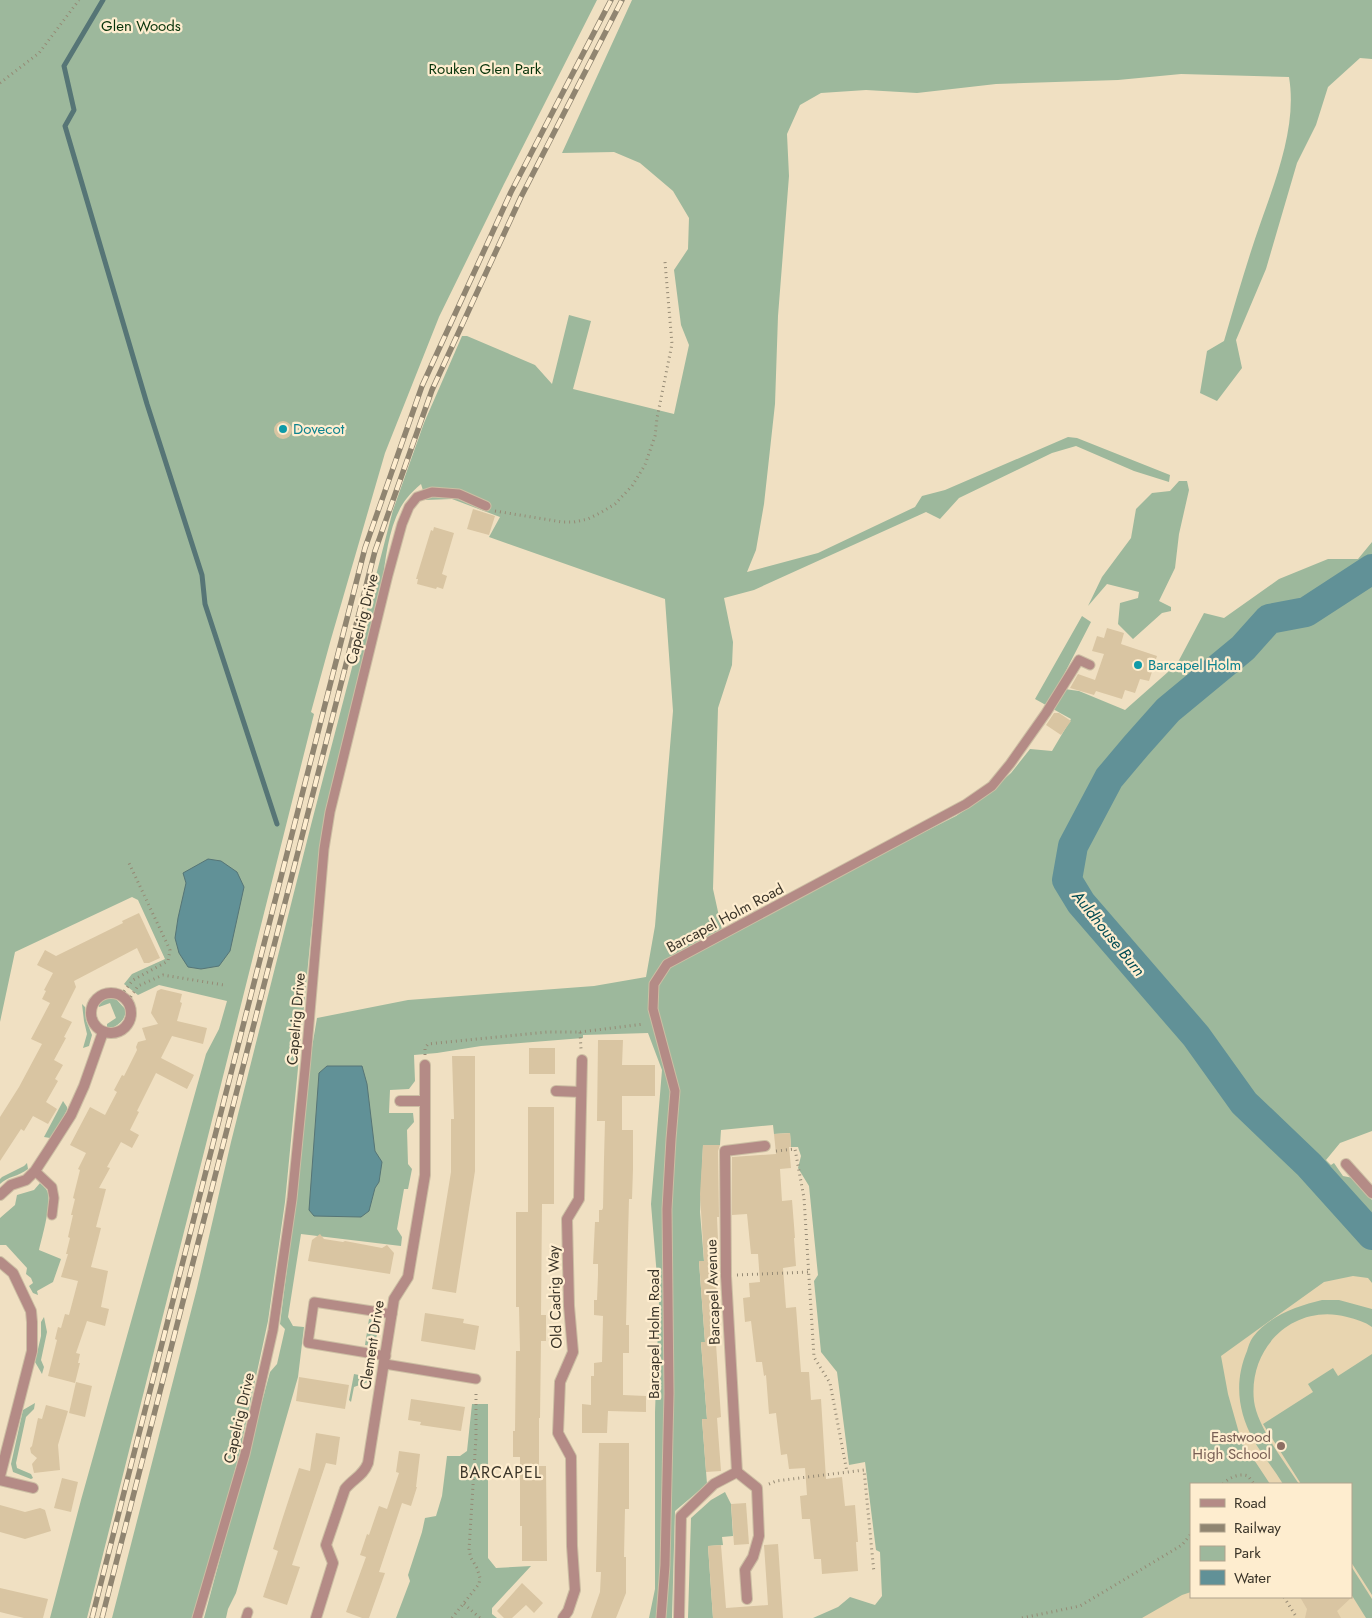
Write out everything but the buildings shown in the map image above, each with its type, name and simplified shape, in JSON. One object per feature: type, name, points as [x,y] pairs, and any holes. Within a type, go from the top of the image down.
[{"type":"street","points":[[108,993],[124,998],[131,1011],[130,1022],[123,1030],[113,1034],[103,1032],[93,1024],[90,1011],[96,999],[108,993]]},
{"type":"street","points":[[0,1195],[10,1185],[26,1180],[35,1171],[71,1115],[84,1086],[103,1032]]},
{"type":"street","name":"Old Cadrig Way","points":[[563,1618],[568,1611],[575,1590],[572,1546],[571,1457],[558,1433],[560,1382],[573,1352],[569,1306],[567,1219],[579,1199],[582,1060]]},
{"type":"street","name":"Clement Drive","points":[[316,1618],[333,1563],[326,1546],[346,1488],[365,1472],[368,1463],[394,1299],[408,1277],[425,1175],[425,1065]]},
{"type":"street","points":[[556,1091],[581,1092]]},
{"type":"street","points":[[400,1101],[425,1101]]},
{"type":"street","name":"Barcapel Avenue","points":[[737,1472],[726,1276],[725,1150],[765,1146]]},
{"type":"street","points":[[1346,1164],[1372,1193]]},
{"type":"street","points":[[0,1262],[13,1273],[31,1311],[32,1322],[32,1351],[0,1478],[32,1488]]},
{"type":"street","points":[[679,1618],[681,1516],[714,1484],[737,1472],[756,1488],[759,1536],[753,1558],[745,1570],[747,1599]]},
{"type":"lane","name":"Capelrig Drive","points":[[197,1618],[245,1454],[273,1330],[293,1190],[324,849],[330,812],[385,584],[402,524],[417,497],[432,492],[459,494],[486,506]]},
{"type":"lane","name":"Barcapel Holm Road","points":[[661,1618],[665,1565],[669,1392],[667,1209],[675,1091],[653,1010],[654,984],[667,964],[972,800],[992,786],[1046,713],[1079,660],[1090,665]]},
{"type":"lane","points":[[35,1171],[52,1187],[54,1198],[52,1215]]},
{"type":"lane","points":[[392,1314],[314,1302],[308,1343],[476,1379]]},
{"type":"path","points":[[0,83],[39,53],[79,0]]},
{"type":"path","points":[[486,506],[496,511],[562,522],[574,522],[588,519],[615,504],[632,486],[645,465],[655,436],[672,344],[665,262]]},
{"type":"path","points":[[124,998],[134,980],[168,961],[170,950],[128,861]]},
{"type":"path","points":[[124,998],[138,986],[163,975],[224,985]]},
{"type":"path","points":[[428,1044],[547,1032],[580,1032],[657,1022]]},
{"type":"path","points":[[580,1032],[582,1060]]},
{"type":"path","points":[[765,1146],[766,1151],[795,1149],[804,1198],[814,1358],[830,1383],[847,1472]]},
{"type":"path","points":[[726,1276],[808,1272]]},
{"type":"path","points":[[452,1618],[479,1584],[480,1578],[469,1550],[476,1437],[476,1379]]},
{"type":"path","points":[[756,1488],[776,1481],[864,1470],[874,1573]]},
{"type":"path","points":[[1224,1483],[1241,1474],[1248,1476],[1253,1483]]},
{"type":"path","points":[[1022,1618],[1080,1606],[1182,1546],[1190,1535]]},
{"type":"path","points":[[1285,1598],[1297,1618]]},
{"type":"path","points":[[464,1604],[480,1618]]},
{"type":"shaded area","name":"Eastwood High School","points":[[1372,1235],[1372,1618],[942,1618],[1190,1518],[1190,1598],[1352,1598],[1352,1483],[1198,1483],[1186,1354]]},
{"type":"green space","points":[[0,0],[597,0],[439,317],[385,453],[311,712],[314,714],[87,1618],[50,1618],[81,1500],[206,1054],[219,1029],[227,1001],[159,985],[138,995],[124,984],[132,974],[165,959],[138,900],[132,897],[15,952],[0,1022]]},
{"type":"green space","points":[[632,0],[1372,0],[1372,59],[1360,58],[1328,87],[1316,125],[1297,163],[1266,269],[1236,340],[1242,368],[1217,401],[1200,393],[1207,351],[1224,341],[1251,251],[1282,159],[1290,118],[1291,97],[1289,77],[1181,74],[1118,80],[996,84],[917,93],[866,90],[821,93],[800,105],[787,134],[789,176],[778,316],[775,404],[764,504],[756,550],[747,572],[818,553],[915,507],[922,496],[945,490],[1068,437],[1077,438],[1170,475],[1169,482],[1134,471],[1076,446],[1052,453],[959,498],[940,519],[926,512],[754,590],[724,598],[733,642],[732,665],[718,708],[713,889],[724,939],[832,878],[956,816],[984,797],[1011,773],[1030,749],[1052,751],[1071,719],[1035,699],[1082,616],[1091,622],[1057,688],[1079,691],[1125,710],[1177,664],[1204,613],[1224,618],[1279,579],[1328,559],[1358,559],[1372,542],[1372,1131],[1340,1143],[1326,1160],[1331,1165],[1334,1163],[1343,1176],[1353,1178],[1372,1200],[1372,1283],[1368,1278],[1353,1276],[1324,1282],[1221,1356],[1228,1394],[1241,1440],[1269,1483],[1190,1483],[1190,1592],[1142,1618],[813,1618],[838,1607],[850,1597],[875,1605],[882,1596],[880,1552],[876,1550],[865,1462],[849,1465],[837,1372],[821,1352],[814,1281],[818,1275],[809,1186],[798,1168],[801,1156],[798,1147],[791,1147],[790,1133],[774,1134],[773,1125],[721,1130],[720,1145],[703,1145],[700,1212],[704,1261],[699,1262],[705,1342],[701,1343],[707,1419],[702,1419],[707,1484],[675,1511],[672,1618],[649,1618],[655,1589],[655,1412],[659,1301],[651,1204],[662,1070],[648,1033],[583,1035],[583,1038],[481,1046],[414,1055],[415,1081],[409,1089],[390,1090],[389,1113],[413,1113],[414,1122],[407,1130],[408,1164],[412,1169],[408,1189],[404,1189],[397,1229],[402,1237],[401,1246],[301,1234],[288,1317],[293,1326],[304,1327],[298,1377],[236,1593],[226,1618],[204,1618],[270,1372],[277,1364],[285,1329],[280,1324],[301,1157],[311,1053],[317,1018],[408,1000],[594,986],[646,977],[655,926],[673,711],[665,599],[489,537],[500,517],[452,499],[426,500],[421,484],[410,494],[401,507],[392,528],[382,584],[325,816],[311,934],[285,1202],[268,1321],[239,1455],[196,1618],[112,1618],[197,1288],[231,1142],[311,825],[393,510],[424,423],[462,336],[467,336],[535,365],[552,384],[569,315],[591,321],[573,389],[674,414],[689,345],[681,325],[674,270],[688,249],[689,218],[673,191],[640,163],[614,152],[562,153]]},
{"type":"green space","points":[[1179,481],[1187,481],[1189,490],[1179,534],[1175,568],[1159,601],[1171,607],[1171,611],[1162,613],[1133,639],[1118,624],[1120,603],[1138,598],[1139,592],[1107,584],[1088,606],[1102,577],[1131,538],[1136,509],[1152,493],[1170,491]]},
{"type":"green space","points":[[105,998],[116,999],[126,1010],[125,1016],[114,1027],[107,1027],[107,1024],[116,1018],[110,1003],[99,1007]]},
{"type":"green space","points":[[82,1004],[85,1007],[86,1020],[92,1035],[89,1046],[83,1048],[87,1034]]},
{"type":"green space","points":[[63,1101],[67,1110],[54,1135],[50,1138],[44,1137]]},
{"type":"green space","points":[[27,1163],[28,1169],[21,1174],[6,1179],[0,1184],[2,1177]]},
{"type":"green space","points":[[40,1183],[47,1190],[49,1199],[39,1250],[61,1259],[53,1282],[37,1291],[38,1295],[33,1293],[29,1286],[33,1283],[26,1274],[27,1268],[6,1245],[0,1245],[0,1218],[15,1205],[17,1195],[34,1190]]},
{"type":"green space","points":[[1322,1300],[1339,1300],[1372,1309],[1372,1327],[1347,1317],[1328,1314],[1309,1317],[1293,1323],[1278,1334],[1267,1347],[1259,1363],[1254,1381],[1254,1401],[1260,1422],[1298,1483],[1282,1483],[1257,1445],[1244,1418],[1239,1385],[1240,1374],[1253,1337],[1267,1323],[1303,1305]]},
{"type":"green space","points":[[44,1317],[47,1332],[41,1360],[44,1367],[42,1374],[35,1362],[41,1336],[41,1322]]},
{"type":"green space","points":[[369,1319],[379,1321],[375,1346],[365,1345]]},
{"type":"green space","points":[[1372,1354],[1372,1595],[1352,1564],[1352,1483],[1300,1483],[1263,1424],[1313,1392],[1308,1384],[1333,1368],[1338,1376]]},
{"type":"green space","points":[[354,1374],[369,1377],[368,1382],[354,1387],[351,1402],[349,1400]]},
{"type":"green space","points":[[35,1403],[34,1409],[26,1417],[16,1463],[17,1468],[31,1474],[33,1478],[31,1479],[13,1472],[11,1464],[23,1410]]},
{"type":"green space","points":[[472,1404],[488,1404],[488,1558],[496,1568],[531,1566],[492,1608],[492,1614],[497,1618],[396,1618],[410,1581],[408,1575],[425,1518],[436,1516],[442,1496],[447,1456],[460,1456],[467,1451]]},
{"type":"green space","points":[[725,1492],[731,1504],[733,1536],[722,1537],[723,1545],[708,1546],[713,1618],[688,1618],[691,1518],[711,1500]]},
{"type":"green space","points":[[1352,1568],[1372,1599],[1372,1618],[1366,1618],[1352,1596]]},
{"type":"water","points":[[208,859],[221,861],[237,872],[244,887],[230,951],[219,966],[201,969],[188,967],[179,953],[175,938],[186,883],[183,873]]},
{"type":"water","points":[[327,1066],[362,1066],[367,1084],[375,1151],[382,1162],[379,1182],[375,1188],[369,1211],[361,1217],[314,1216],[309,1210],[319,1073]]},
{"type":"waterway","points":[[103,0],[64,66],[74,110],[65,126],[147,404],[202,575],[205,604],[277,824]]},
{"type":"waterway","name":"Auldhouse Burn","points":[[1372,569],[1306,612],[1269,619],[1243,648],[1168,710],[1109,778],[1073,846],[1067,880],[1081,903],[1196,1036],[1244,1103],[1309,1165],[1372,1235]]},
{"type":"railway","points":[[92,1618],[365,548],[422,386],[511,192],[611,0]]},
{"type":"railway","points":[[102,1618],[375,551],[432,390],[521,197],[622,0]]},
{"type":"place","name":"Dovecot","points":[[283,429]]},
{"type":"place","name":"Barcapel Holm","points":[[1138,665]]},
{"type":"place","name":"Eastwood High School","points":[[1281,1446]]},
{"type":"district","name":"BARCAPEL","points":[[501,1472]]},
{"type":"park label","name":"Glen Woods","points":[[141,26]]},
{"type":"park label","name":"Rouken Glen Park","points":[[485,69]]}]
